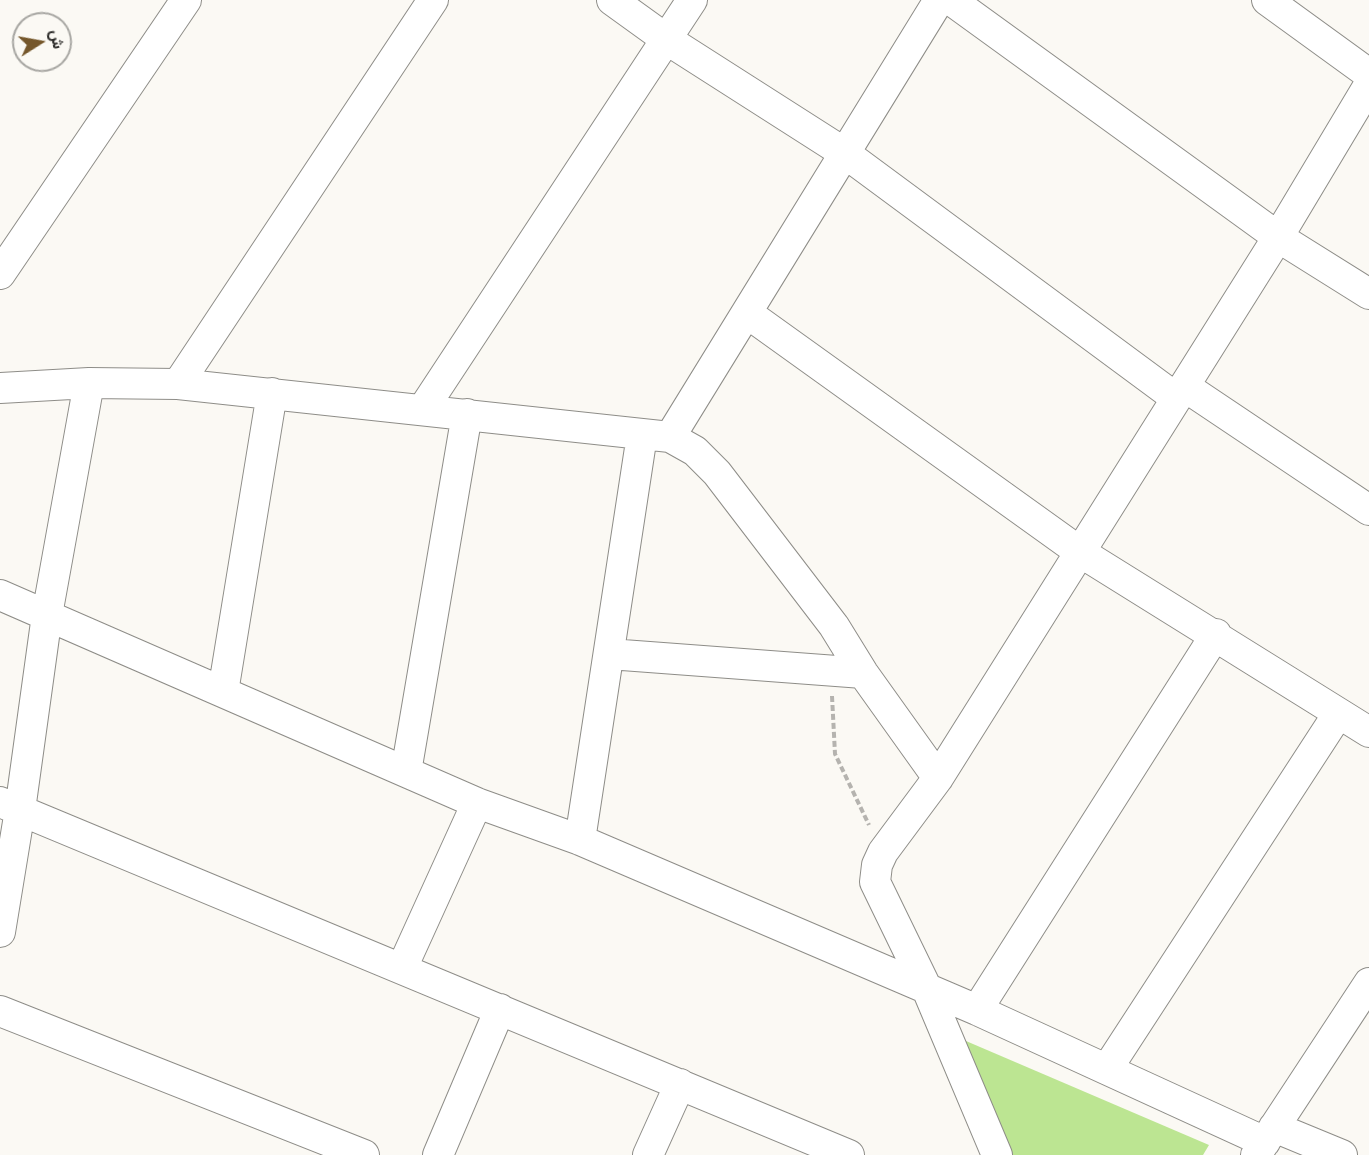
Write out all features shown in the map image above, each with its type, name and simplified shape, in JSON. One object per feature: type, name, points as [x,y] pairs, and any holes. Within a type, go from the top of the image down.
[{"type":"street","points":[[0,274],[186,0]]},
{"type":"street","points":[[178,384],[433,0]]},
{"type":"street","points":[[612,0],[666,39],[846,154],[1180,392],[1369,510]]},
{"type":"street","points":[[423,409],[692,0]]},
{"type":"street","points":[[580,840],[609,654],[656,436],[747,313],[939,0]]},
{"type":"street","points":[[951,0],[1278,237],[1369,294]]},
{"type":"street","points":[[1267,0],[1369,74]]},
{"type":"street","points":[[997,1155],[927,989],[875,882],[877,865],[883,852],[938,778],[1278,237],[1369,86]]},
{"type":"street","points":[[747,313],[1080,552],[1216,634],[1369,732]]},
{"type":"street","points":[[0,932],[10,806],[89,383]]},
{"type":"street","points":[[0,388],[89,383],[178,384],[656,436],[695,451],[717,472],[834,626],[863,673],[938,778]]},
{"type":"street","points":[[223,692],[272,393]]},
{"type":"street","points":[[406,772],[467,414]]},
{"type":"street","points":[[0,595],[477,803],[580,840],[977,1010],[1265,1141],[1342,1155]]},
{"type":"street","points":[[977,1010],[1216,634]]},
{"type":"street","points":[[609,654],[863,673]]},
{"type":"street","points":[[1107,1069],[1338,714]]},
{"type":"street","points":[[402,968],[477,803]]},
{"type":"street","points":[[10,806],[849,1155]]},
{"type":"street","points":[[1265,1141],[1369,983]]},
{"type":"street","points":[[438,1155],[500,1008]]},
{"type":"street","points":[[0,1011],[364,1155]]},
{"type":"street","points":[[648,1155],[680,1084]]},
{"type":"path","points":[[831,671],[835,754],[883,852]]},
{"type":"green space","points":[[959,1038],[1209,1145],[1203,1155],[1009,1155]]}]
